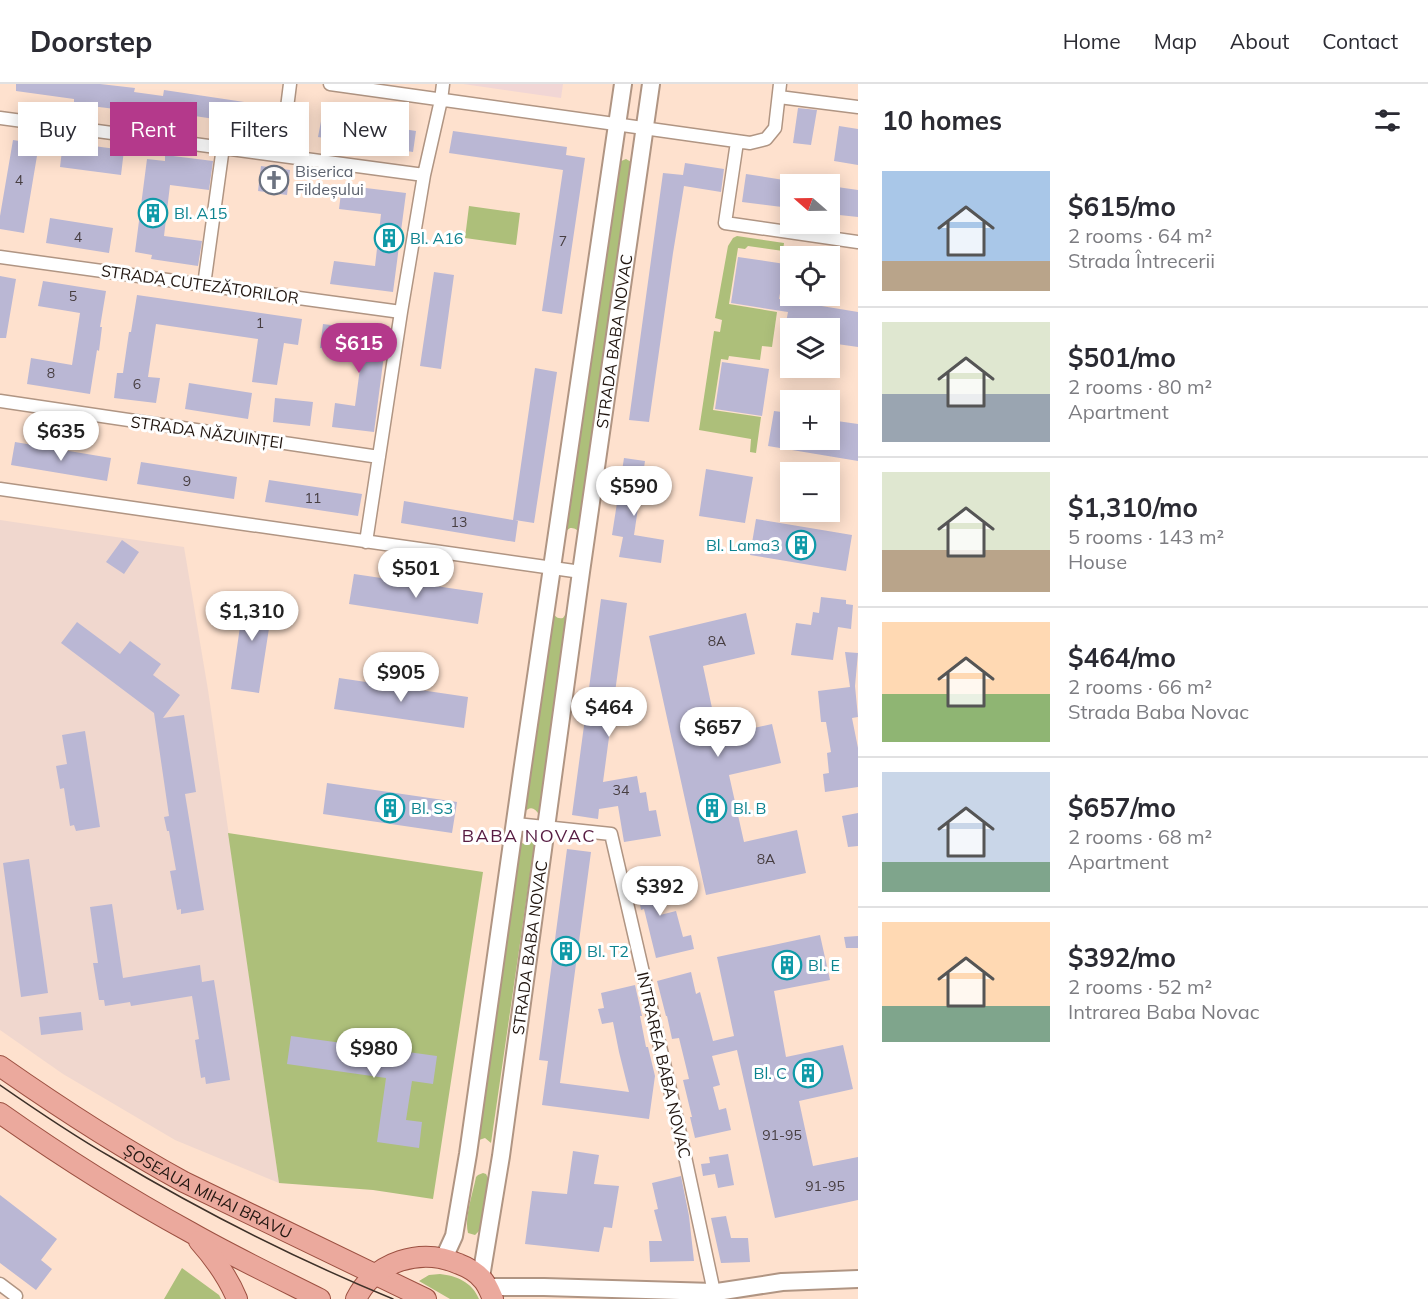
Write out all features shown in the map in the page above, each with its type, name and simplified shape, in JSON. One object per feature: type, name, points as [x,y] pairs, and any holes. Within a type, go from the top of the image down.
[{"type":"main road","name":"STRADA BABA NOVAC","points":[[444,1258],[454,1236],[468,1154],[623,84]]},
{"type":"main road","name":"STRADA BABA NOVAC","points":[[487,1288],[501,1156],[545,827],[651,84]]},
{"type":"main road","name":"ȘOSEAUA MIHAI BRAVU","points":[[0,1066],[82,1122],[184,1182],[426,1299]]},
{"type":"main road","points":[[0,1113],[92,1174],[191,1233],[320,1299]]},
{"type":"main road","points":[[191,1233],[219,1266],[232,1286],[237,1299]]},
{"type":"main road","points":[[356,1299],[363,1287],[376,1274],[394,1263],[424,1256],[444,1258],[469,1269],[487,1288],[544,1287],[722,1293]]},
{"type":"main road","points":[[679,1299],[782,1282],[858,1279]]},
{"type":"street","points":[[288,102],[290,84]]},
{"type":"street","points":[[330,84],[750,143],[766,139],[775,128],[779,90],[858,107]]},
{"type":"street","points":[[366,542],[400,312],[424,175],[443,84]]},
{"type":"street","points":[[0,118],[209,145]]},
{"type":"street","points":[[737,142],[725,223],[858,242]]},
{"type":"street","points":[[204,285],[222,156]]},
{"type":"street","points":[[288,156],[424,175]]},
{"type":"street","name":"STRADA CUTEZĂTORILOR","points":[[0,257],[400,312]]},
{"type":"street","name":"STRADA NĂZUINȚEI","points":[[0,401],[379,457]]},
{"type":"street","points":[[0,489],[581,573]]},
{"type":"street","points":[[516,824],[545,827]]},
{"type":"street","name":"INTRAREA BABA NOVAC","points":[[545,827],[612,834],[678,1124],[722,1293]]},
{"type":"street","points":[[0,1284],[16,1296]]},
{"type":"shaded area","points":[[463,84],[563,84],[561,98]]},
{"type":"shaded area","points":[[0,520],[184,547],[208,690],[279,1183],[175,1140],[63,1074],[0,1030]]},
{"type":"green space","points":[[626,159],[633,163],[580,533],[573,528],[566,531],[619,162]]},
{"type":"green space","points":[[469,206],[520,213],[516,245],[465,238]]},
{"type":"green space","points":[[737,236],[784,243],[784,246],[780,246],[780,251],[748,246],[745,249],[738,248],[729,304],[777,312],[772,347],[762,346],[760,360],[729,356],[728,360],[721,359],[713,410],[761,417],[756,453],[750,452],[751,439],[699,430],[714,331],[720,332],[722,320],[715,318],[728,246]]},
{"type":"green space","points":[[553,611],[556,617],[561,618],[567,612],[539,815],[532,808],[524,813]]},
{"type":"green space","points":[[228,833],[483,872],[433,1199],[373,1190],[279,1183]]},
{"type":"green space","points":[[520,838],[522,843],[527,845],[535,840],[491,1143],[485,1138],[479,1140]]},
{"type":"green space","points":[[483,1173],[488,1178],[480,1230],[475,1235],[468,1233],[468,1213],[476,1177]]},
{"type":"green space","points":[[182,1268],[219,1295],[221,1299],[164,1299]]},
{"type":"green space","points":[[429,1275],[452,1276],[468,1284],[479,1299],[450,1299],[419,1281]]},
{"type":"building","points":[[16,84],[100,84],[135,88],[134,92],[163,96],[164,90],[245,102],[209,102],[209,118],[197,116],[197,102],[110,102],[110,108],[98,107],[98,102],[74,102],[74,99],[16,91]]},
{"type":"building","points":[[798,108],[817,110],[811,145],[793,143]]},
{"type":"building","points":[[321,121],[321,137],[318,137]]},
{"type":"building","points":[[839,126],[858,129],[858,165],[834,161]]},
{"type":"building","points":[[409,130],[416,131],[413,152],[409,151]]},
{"type":"building","points":[[453,131],[567,147],[566,155],[585,158],[562,314],[542,311],[563,170],[449,153]]},
{"type":"building","points":[[13,140],[18,141],[18,156],[37,156],[24,233],[0,229],[0,216]]},
{"type":"building","points":[[98,147],[110,148],[110,156],[123,156],[121,175],[60,167],[61,156],[98,156]]},
{"type":"building","name":"Bl. A15","points":[[165,156],[173,156],[213,161],[209,190],[170,185],[164,236],[202,241],[198,266],[151,259],[152,255],[135,252],[147,159],[165,161]]},
{"type":"building","points":[[685,163],[724,169],[721,192],[684,186],[649,422],[629,420],[663,173],[683,175]]},
{"type":"building","name":"Biserica Fildeșului","points":[[261,166],[290,170],[287,195],[258,191]]},
{"type":"building","points":[[746,174],[780,179],[780,207],[742,202]]},
{"type":"building","name":"Bl. A16","points":[[342,185],[406,193],[393,292],[330,284],[334,261],[375,266],[381,214],[339,209]]},
{"type":"building","points":[[840,187],[858,190],[858,217],[840,215]]},
{"type":"building","points":[[50,218],[113,228],[109,253],[46,243]]},
{"type":"building","points":[[738,257],[780,263],[780,306],[822,306],[858,312],[858,347],[840,344],[840,318],[787,318],[788,312],[731,303]]},
{"type":"building","points":[[434,272],[454,275],[441,369],[420,366]]},
{"type":"building","points":[[0,276],[16,279],[6,338],[0,338]]},
{"type":"building","points":[[43,281],[106,291],[99,351],[97,350],[90,394],[27,384],[31,358],[72,365],[80,313],[38,306]]},
{"type":"building","points":[[137,295],[302,319],[298,345],[284,343],[277,385],[252,382],[258,339],[156,324],[148,377],[160,378],[156,403],[114,398],[117,373],[123,373]]},
{"type":"building","points":[[323,324],[387,332],[374,432],[332,427],[335,403],[355,406],[362,353],[320,348]]},
{"type":"building","points":[[722,362],[769,369],[762,416],[715,409]]},
{"type":"building","points":[[535,368],[557,372],[534,523],[515,520],[518,521],[515,542],[401,523],[404,501],[513,520]]},
{"type":"building","points":[[189,383],[252,393],[248,419],[185,409]]},
{"type":"building","points":[[275,398],[313,402],[310,426],[273,422]]},
{"type":"building","points":[[774,411],[780,412],[780,448],[768,446]]},
{"type":"building","points":[[840,421],[858,424],[858,461],[792,450],[840,450]]},
{"type":"building","points":[[15,442],[111,458],[107,481],[11,465]]},
{"type":"building","points":[[624,458],[645,461],[634,535],[664,540],[661,563],[619,557],[623,537],[612,535]]},
{"type":"building","points":[[141,462],[237,477],[234,499],[137,484]]},
{"type":"building","points":[[706,469],[753,477],[745,523],[699,516]]},
{"type":"building","points":[[269,480],[362,494],[358,516],[265,502]]},
{"type":"building","name":"Bl. Lama3","points":[[756,519],[852,535],[846,571],[750,555]]},
{"type":"building","points":[[122,540],[139,552],[124,574],[106,562]]},
{"type":"building","points":[[354,574],[483,593],[478,624],[349,604]]},
{"type":"building","points":[[245,592],[274,596],[259,693],[231,689]]},
{"type":"building","points":[[821,597],[846,600],[846,604],[853,605],[851,629],[838,627],[833,660],[791,655],[796,623],[811,625],[813,612],[819,613]]},
{"type":"building","points":[[601,599],[627,603],[603,782],[637,776],[640,793],[646,792],[649,811],[656,810],[661,836],[624,842],[618,806],[599,809],[598,819],[572,815]]},
{"type":"building","points":[[746,613],[755,654],[703,666],[718,736],[772,724],[781,763],[729,775],[744,842],[797,830],[806,873],[706,895],[649,636]]},
{"type":"building","points":[[77,622],[120,654],[130,641],[161,664],[153,675],[180,695],[163,718],[184,715],[196,792],[185,794],[204,910],[181,914],[181,909],[177,910],[170,871],[176,870],[164,817],[169,816],[154,713],[61,643]]},
{"type":"building","points":[[845,652],[858,653],[855,686],[858,717],[852,718],[858,748],[858,787],[825,792],[823,774],[829,773],[827,753],[831,752],[826,722],[821,722],[818,691],[850,687]]},
{"type":"building","points":[[339,678],[468,697],[464,728],[334,709]]},
{"type":"building","points":[[85,731],[100,827],[76,831],[74,825],[70,826],[64,788],[60,789],[56,766],[67,764],[62,735]]},
{"type":"building","name":"Bl. S3","points":[[327,783],[457,802],[452,833],[323,814]]},
{"type":"building","points":[[858,813],[858,846],[848,847],[842,816]]},
{"type":"building","points":[[567,849],[591,852],[560,1083],[629,1092],[613,1022],[602,1024],[598,1009],[604,1008],[601,993],[635,985],[646,1047],[648,1047],[655,1076],[649,1119],[542,1105],[548,1061],[539,1060]]},
{"type":"building","points":[[29,859],[48,993],[21,997],[3,863]]},
{"type":"building","points":[[659,868],[663,885],[654,887],[660,915],[676,911],[683,937],[691,935],[694,949],[656,958],[644,909],[641,910],[634,872]]},
{"type":"building","points":[[112,904],[123,978],[200,965],[202,982],[214,980],[230,1080],[206,1084],[205,1077],[201,1078],[195,1040],[199,1039],[192,996],[131,1006],[130,1002],[105,1006],[104,1000],[99,1000],[93,963],[98,963],[90,907]]},
{"type":"building","points":[[820,935],[830,980],[774,991],[786,1057],[843,1045],[853,1089],[799,1101],[813,1166],[858,1157],[858,1200],[775,1218],[737,1050],[712,1056],[720,1085],[713,1087],[719,1110],[726,1108],[731,1130],[695,1138],[683,1080],[689,1079],[679,1038],[672,1039],[657,981],[691,972],[696,994],[700,992],[713,1041],[734,1036],[717,957]]},
{"type":"building","points":[[858,936],[858,948],[846,948],[844,937]]},
{"type":"building","points":[[81,1012],[83,1030],[41,1035],[39,1017]]},
{"type":"building","points":[[291,1036],[437,1056],[433,1084],[412,1081],[406,1120],[422,1122],[419,1148],[377,1142],[386,1078],[287,1064]]},
{"type":"building","points":[[573,1151],[599,1155],[594,1184],[619,1186],[612,1228],[604,1227],[599,1252],[525,1244],[532,1191],[567,1194]]},
{"type":"building","points":[[728,1154],[734,1185],[718,1188],[715,1174],[703,1176],[701,1164],[710,1163],[709,1157]]},
{"type":"building","points":[[681,1176],[689,1216],[694,1261],[650,1262],[649,1241],[662,1241],[654,1210],[658,1209],[652,1183]]},
{"type":"building","points":[[0,1195],[57,1239],[41,1260],[52,1269],[36,1290],[0,1263]]},
{"type":"building","points":[[726,1216],[731,1238],[748,1238],[750,1262],[721,1263],[711,1218]]},
{"type":"tram line","points":[[0,1085],[83,1140],[179,1196],[285,1251],[393,1299]]},
{"type":"place","name":"Biserica Fildeșului","points":[[274,180]]},
{"type":"place","name":"Bl. A15","points":[[153,213]]},
{"type":"place","name":"Bl. A16","points":[[389,238]]},
{"type":"place","name":"Bl. Lama3","points":[[801,545]]},
{"type":"place","name":"Bl. S3","points":[[390,808]]},
{"type":"place","name":"Bl. B","points":[[712,808]]},
{"type":"place","name":"Bl. T2","points":[[566,951]]},
{"type":"place","name":"Bl. E","points":[[787,965]]},
{"type":"place","name":"Bl. C","points":[[808,1073]]},
{"type":"district","name":"BABA NOVAC","points":[[529,835]]}]
